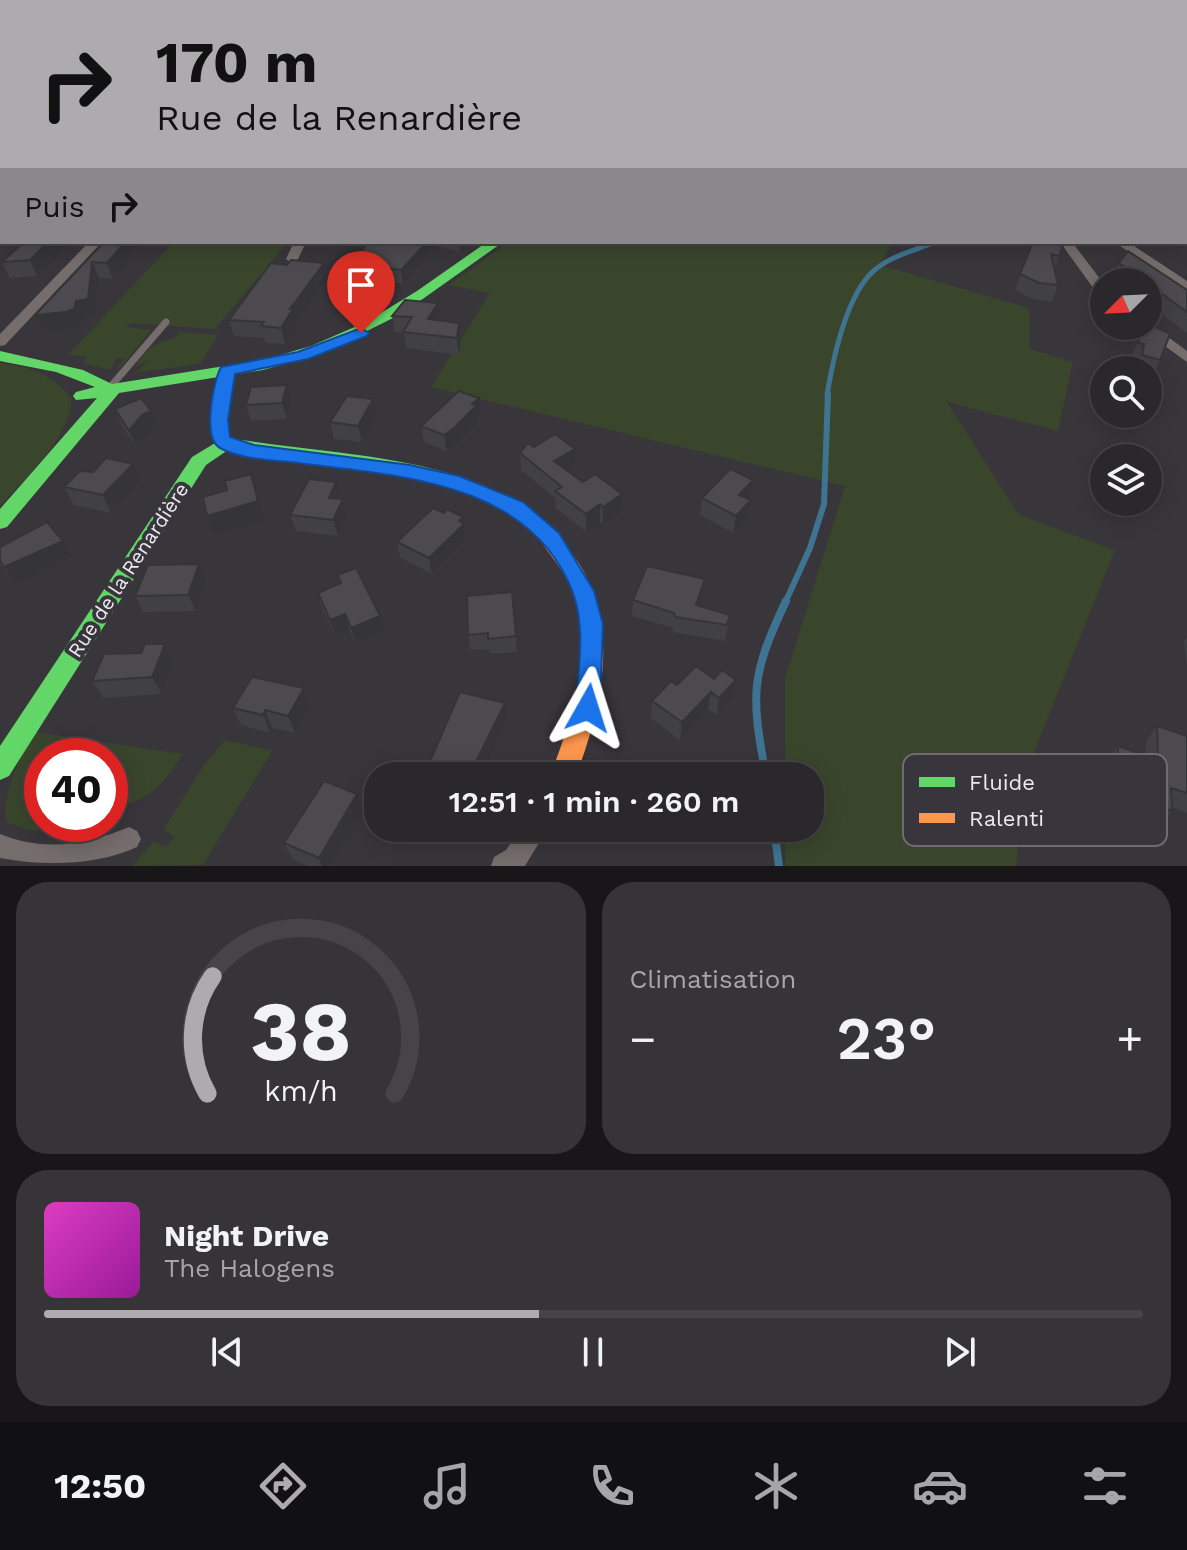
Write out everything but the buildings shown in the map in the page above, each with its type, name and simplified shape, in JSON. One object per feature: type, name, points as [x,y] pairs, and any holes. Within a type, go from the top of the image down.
[{"type":"street","points":[[0,342],[94,244]]},
{"type":"street","points":[[292,259],[299,244]]},
{"type":"street","points":[[82,396],[109,388],[285,360],[347,340],[406,306],[493,244]]},
{"type":"street","points":[[1067,244],[1090,274]]},
{"type":"street","points":[[1123,244],[1187,287]]},
{"type":"street","points":[[1162,339],[1187,358]]},
{"type":"street","points":[[0,356],[35,362],[67,373],[83,374],[109,388]]},
{"type":"street","points":[[227,371],[219,420],[225,443],[254,451],[410,471],[452,480],[516,507],[552,538],[583,591],[592,624],[588,708],[568,762]]},
{"type":"street","points":[[67,373],[82,396],[76,431]]},
{"type":"street","points":[[0,522],[76,431],[104,404],[110,396],[109,388]]},
{"type":"street","name":"Rue de la Renardière","points":[[0,768],[199,461],[225,443]]},
{"type":"street","points":[[0,846],[31,864],[61,864],[96,855],[129,839]]},
{"type":"street","points":[[503,866],[515,859],[527,842]]},
{"type":"lane","points":[[109,388],[166,322]]},
{"type":"green space","points":[[172,244],[286,244],[215,329],[130,323],[126,327],[151,330],[116,369],[125,358],[117,358],[109,370],[84,363],[87,356],[68,355]]},
{"type":"green space","points":[[506,244],[892,244],[880,265],[1029,308],[1030,349],[1073,362],[1058,431],[947,402],[1019,515],[1115,550],[1033,754],[903,754],[903,846],[1018,846],[1016,866],[785,866],[785,842],[824,842],[824,762],[785,762],[785,678],[845,486],[431,387],[490,293],[449,285]]},
{"type":"green space","points":[[180,332],[218,335],[200,364],[138,372],[147,361],[135,367],[147,351],[162,341],[175,338]]},
{"type":"green space","points":[[0,363],[40,373],[57,383],[72,399],[54,444],[0,506]]},
{"type":"green space","points":[[35,732],[75,738],[32,738]]},
{"type":"green space","points":[[225,740],[272,751],[203,865],[132,866],[154,841],[166,847],[175,837],[163,830],[204,765]]},
{"type":"green space","points":[[128,746],[182,754],[161,784],[128,804]]},
{"type":"green space","points":[[24,752],[24,828],[7,822],[6,800]]},
{"type":"waterway","points":[[827,395],[843,327],[857,292],[877,268],[930,244]]},
{"type":"waterway","points":[[785,603],[810,548],[824,504],[828,393]]},
{"type":"waterway","points":[[764,762],[756,705],[757,687],[766,649],[786,601]]},
{"type":"waterway","points":[[776,842],[779,866]]},
{"type":"traffic: fast","points":[[82,396],[263,365],[317,350],[397,310],[493,244]]},
{"type":"traffic: fast","points":[[0,356],[77,373],[111,392],[0,522]]},
{"type":"traffic: fast","points":[[0,768],[199,461],[225,443],[439,478],[480,491],[516,510],[547,535]]},
{"type":"traffic: slow","points":[[547,535],[576,577],[586,601],[591,626],[593,651],[587,702],[568,762]]},
{"type":"route","points":[[361,333],[302,356],[227,371],[219,420],[221,438],[225,443],[254,451],[410,471],[452,480],[516,507],[552,538],[583,591],[592,624],[588,708]]}]
